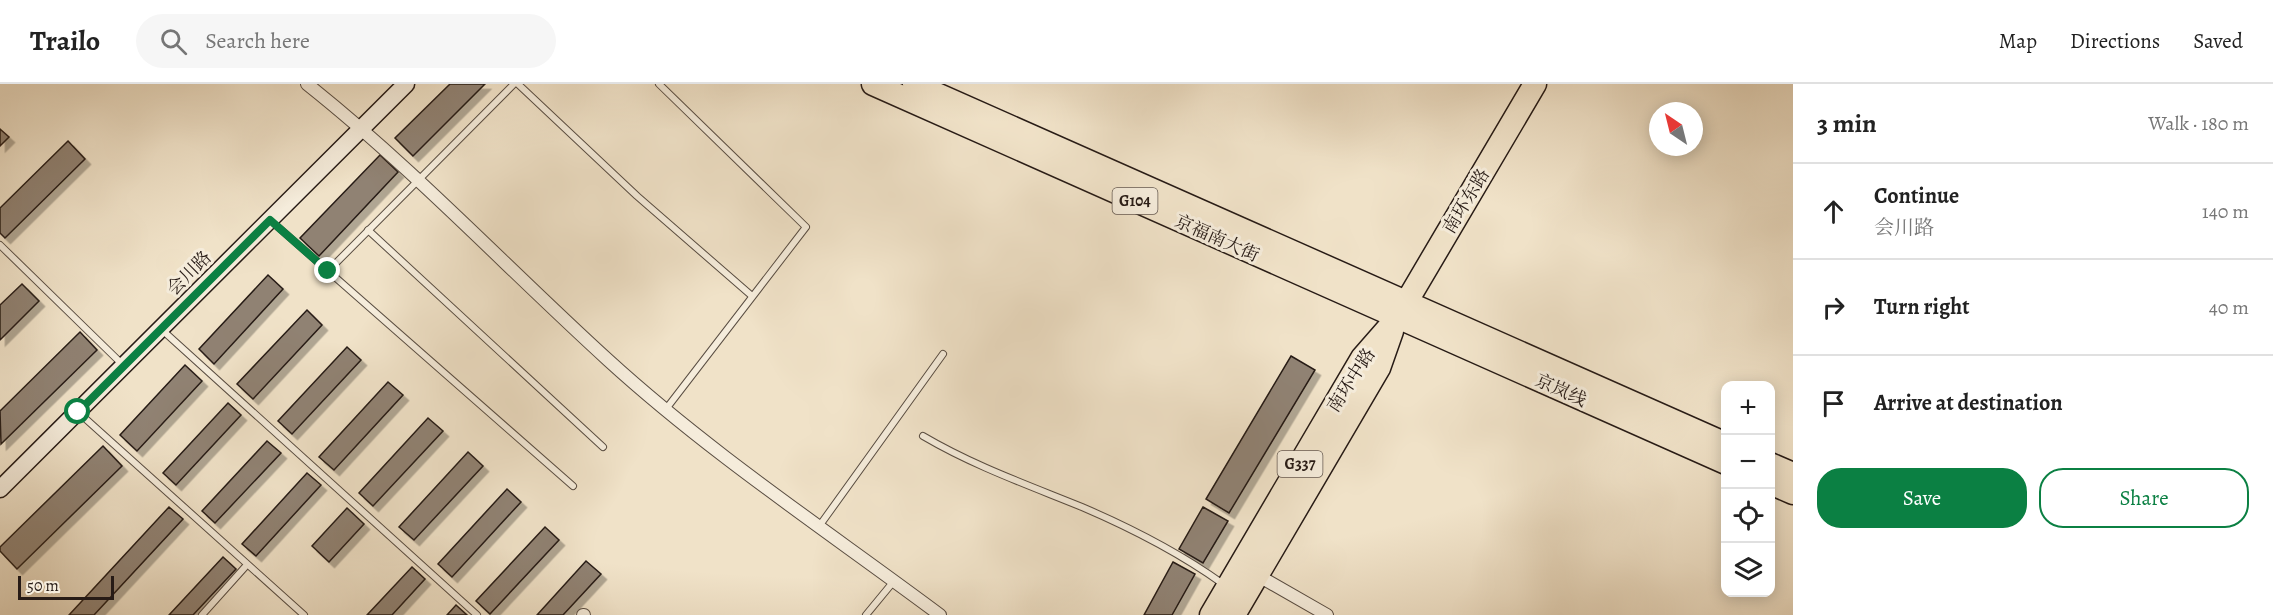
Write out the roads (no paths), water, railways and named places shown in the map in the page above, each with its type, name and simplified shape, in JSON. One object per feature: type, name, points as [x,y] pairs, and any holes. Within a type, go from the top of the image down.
[{"type":"highway","name":"京福南大街","points":[[873,84],[1401,310]]},
{"type":"highway","name":"京福南大街","points":[[914,84],[1401,310]]},
{"type":"highway","name":"南环东路","points":[[1401,310],[1535,84]]},
{"type":"highway","name":"京岚线","points":[[1401,310],[1721,442]]},
{"type":"highway","name":"京岚线","points":[[1401,310],[1721,460]]},
{"type":"highway","name":"南环中路","points":[[1234,615],[1379,368],[1401,310]]},
{"type":"highway","name":"南环中路","points":[[1211,615],[1362,358],[1401,310]]},
{"type":"highway","points":[[1775,466],[1793,474]]},
{"type":"highway","points":[[1775,485],[1793,493]]},
{"type":"street","points":[[307,84],[362,128],[609,361],[665,410],[940,615]]},
{"type":"street","name":"会川路","points":[[0,489],[406,84]]},
{"type":"street","points":[[1257,575],[1327,615]]},
{"type":"lane","points":[[328,271],[516,84],[752,296]]},
{"type":"lane","points":[[659,84],[806,227],[665,410]]},
{"type":"lane","points":[[270,220],[573,486]]},
{"type":"lane","points":[[368,230],[603,447]]},
{"type":"lane","points":[[0,245],[124,365]]},
{"type":"lane","points":[[161,329],[477,615]]},
{"type":"lane","points":[[820,525],[943,354]]},
{"type":"lane","points":[[78,412],[304,615]]},
{"type":"lane","points":[[923,436],[964,460],[1084,508],[1167,548],[1228,586]]},
{"type":"lane","points":[[202,615],[245,567]]},
{"type":"lane","points":[[866,615],[894,581]]}]
